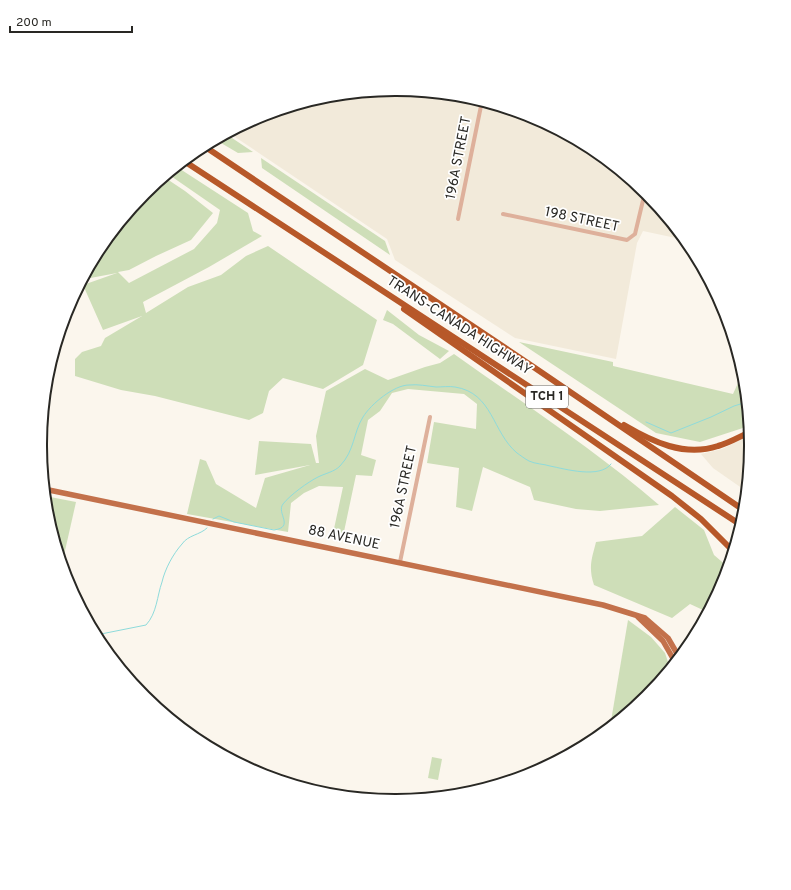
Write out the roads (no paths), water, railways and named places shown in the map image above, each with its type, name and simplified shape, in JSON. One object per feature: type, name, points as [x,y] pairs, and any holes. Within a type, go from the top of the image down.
[{"type":"highway","name":"TRANS-CANADA HIGHWAY","points":[[210,150],[572,393],[738,507]]},
{"type":"highway","name":"TRANS-CANADA HIGHWAY","points":[[189,164],[735,520]]},
{"type":"highway","points":[[370,283],[426,325],[672,496],[701,519],[729,547]]},
{"type":"highway","points":[[572,393],[646,438],[670,447],[692,450],[712,448],[744,435]]},
{"type":"main road","name":"88 AVENUE","points":[[50,490],[603,605],[645,618],[662,631],[676,652]]},
{"type":"main road","points":[[638,616],[663,641],[672,657]]},
{"type":"street","name":"196A STREET","points":[[458,219],[481,107]]},
{"type":"street","name":"198 STREET","points":[[503,214],[627,240],[636,234],[643,200]]},
{"type":"street","name":"196A STREET","points":[[400,562],[430,417]]},
{"type":"waterway","points":[[213,519],[219,516],[234,522],[274,530],[283,526],[284,519],[281,508],[286,500],[309,482],[335,470],[340,466],[349,454],[357,429],[363,417],[371,407],[383,396],[397,388],[409,385],[455,387],[468,391],[485,405],[502,435],[509,444],[517,453],[531,462],[582,472],[599,471],[606,469],[611,464]]},
{"type":"waterway","points":[[646,422],[671,433],[741,404]]},
{"type":"waterway","points":[[103,634],[146,625],[155,610],[163,577],[173,557],[185,541],[207,528]]}]
